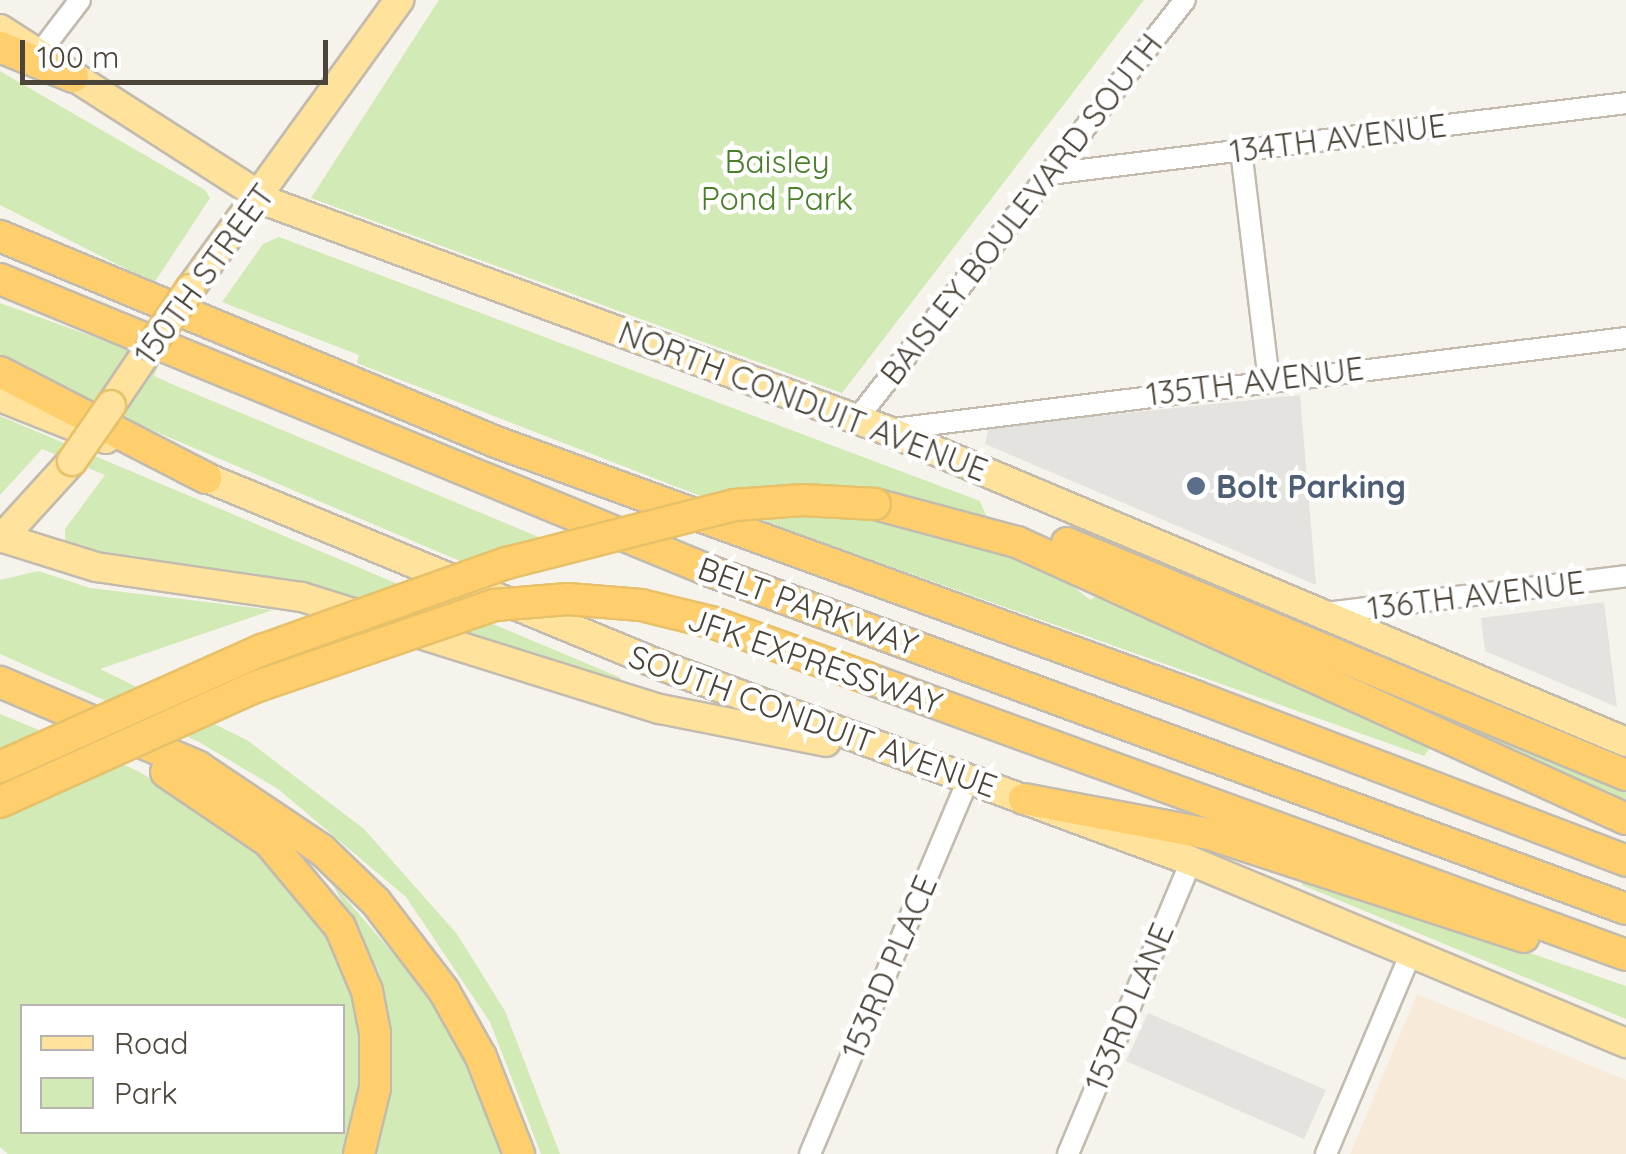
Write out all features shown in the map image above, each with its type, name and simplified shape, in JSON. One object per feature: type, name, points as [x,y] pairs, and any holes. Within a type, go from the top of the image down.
[{"type":"highway","points":[[0,48],[73,77]]},
{"type":"highway","points":[[0,221],[112,285]]},
{"type":"highway","name":"BELT PARKWAY","points":[[0,236],[496,442],[1213,702],[1626,861]]},
{"type":"highway","name":"BELT PARKWAY","points":[[0,279],[710,571],[1626,909]]},
{"type":"highway","points":[[0,372],[206,478]]},
{"type":"highway","points":[[0,767],[262,650],[507,563],[734,506],[937,504],[998,517],[1300,655],[1626,819]]},
{"type":"highway","name":"JFK EXPRESSWAY","points":[[0,802],[286,674],[495,605],[568,599],[641,605],[711,622],[1626,955]]},
{"type":"highway","points":[[1300,655],[1626,775]]},
{"type":"highway","points":[[0,682],[212,799],[268,841],[316,891],[350,946],[372,1012],[374,1088],[359,1154]]},
{"type":"highway","points":[[0,682],[230,784],[349,875],[444,991],[481,1056],[519,1154]]},
{"type":"highway","points":[[1024,800],[1209,834],[1626,971]]},
{"type":"main road","name":"150TH STREET","points":[[1,538],[72,461],[190,289],[399,0]]},
{"type":"main road","name":"NORTH CONDUIT AVENUE","points":[[0,29],[259,196],[886,430],[1626,742]]},
{"type":"main road","name":"SOUTH CONDUIT AVENUE","points":[[0,398],[206,478],[665,667],[1191,861],[1626,1043]]},
{"type":"main road","points":[[1,538],[96,567],[302,597],[693,719],[902,756]]},
{"type":"street","points":[[38,55],[80,0]]},
{"type":"street","name":"BAISLEY BOULEVARD SOUTH","points":[[858,419],[1185,0]]},
{"type":"street","name":"134TH AVENUE","points":[[1049,174],[1626,103]]},
{"type":"street","points":[[1241,150],[1269,380]]},
{"type":"street","name":"135TH AVENUE","points":[[886,430],[1626,338]]},
{"type":"street","name":"136TH AVENUE","points":[[1326,613],[1626,576]]},
{"type":"street","name":"153RD PLACE","points":[[810,1154],[968,780]]},
{"type":"street","name":"153RD LANE","points":[[1068,1154],[1191,861]]},
{"type":"street","points":[[1326,1154],[1411,953]]},
{"type":"shaded area","name":"Bolt Parking","points":[[1300,395],[1316,585],[985,444],[989,427]]},
{"type":"shaded area","points":[[1604,602],[1617,707],[1485,651],[1481,618]]},
{"type":"shaded area","points":[[1417,994],[1626,1080],[1626,1154],[1350,1154]]},
{"type":"shaded area","points":[[1148,1013],[1326,1090],[1304,1139],[1126,1061]]},
{"type":"green space","name":"Baisley Pond Park","points":[[439,0],[1144,0],[842,393],[311,198]]},
{"type":"green space","points":[[0,71],[205,190],[210,198],[154,283],[0,205]]},
{"type":"green space","points":[[279,237],[980,501],[1001,552],[1058,574],[1090,600],[1100,594],[1430,748],[1424,756],[796,533],[357,363],[359,355],[222,302],[263,244]]},
{"type":"green space","points":[[0,303],[141,354],[159,365],[154,376],[541,538],[460,561],[22,375],[0,365]]},
{"type":"green space","points":[[0,416],[621,678],[617,686],[77,550],[65,541],[65,529],[105,475],[42,449],[0,495]]},
{"type":"green space","points":[[38,571],[90,588],[273,610],[100,669],[247,740],[364,829],[457,934],[505,1011],[560,1154],[541,1154],[490,1022],[406,897],[278,789],[199,742],[0,654],[0,580]]},
{"type":"green space","points":[[0,714],[136,770],[244,833],[311,898],[354,982],[365,1068],[346,1154],[8,1154],[0,1147]]},
{"type":"green space","points":[[1455,716],[1626,783],[1626,810],[1450,726]]},
{"type":"green space","points":[[1305,876],[1626,986],[1626,1019],[1302,885]]},
{"type":"green space","points":[[332,883],[431,997],[472,1070],[502,1154],[376,1154],[391,1071],[379,972]]},
{"type":"place","name":"Bolt Parking","points":[[1196,486]]}]
